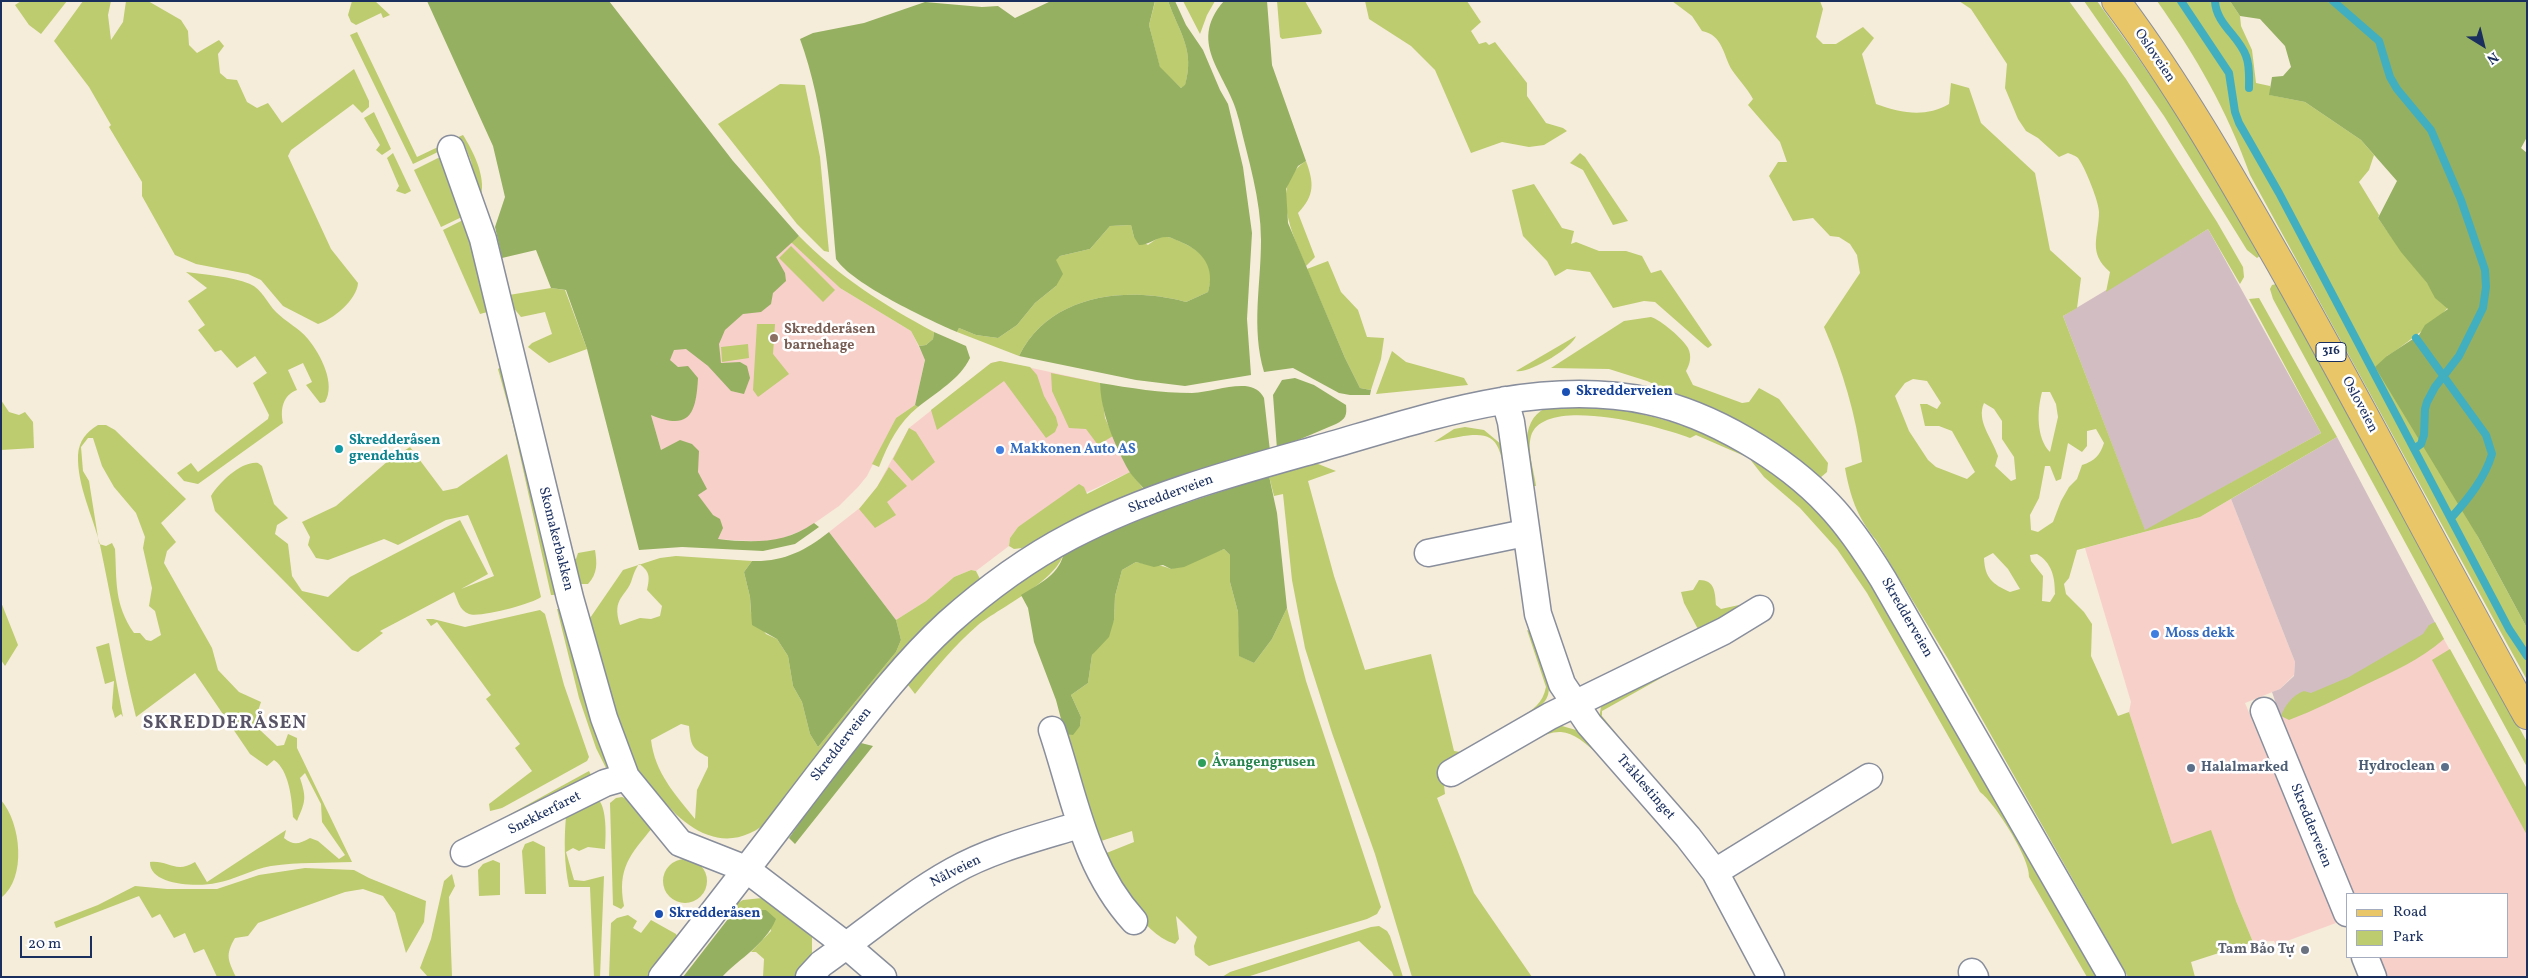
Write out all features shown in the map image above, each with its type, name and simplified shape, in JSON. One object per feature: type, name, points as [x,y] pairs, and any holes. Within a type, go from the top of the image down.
[{"type":"main road","name":"Osloveien","points":[[2116,1],[2198,123],[2244,199],[2338,364],[2527,715]]},
{"type":"street","name":"Skomakerbakken","points":[[451,149],[483,239],[570,598],[604,718],[626,777],[680,843],[746,869]]},
{"type":"street","name":"Skredderveien","points":[[662,977],[875,702],[946,625],[1006,576],[1043,551],[1097,523],[1187,487],[1418,421],[1505,400],[1576,392],[1649,401],[1678,409],[1745,440],[1772,458],[1828,504],[1852,531],[1883,578],[2112,977]]},
{"type":"street","name":"Tråklestinget","points":[[1505,400],[1514,446],[1525,533],[1543,632],[1562,684],[1574,705],[1688,837],[1715,872],[1771,977]]},
{"type":"street","points":[[1428,553],[1525,533]]},
{"type":"street","points":[[1451,773],[1550,716],[1724,631],[1760,608]]},
{"type":"street","name":"Skredderveien","points":[[2264,711],[2346,911]]},
{"type":"street","points":[[1052,730],[1070,783],[1079,825],[1086,843],[1114,899],[1134,921]]},
{"type":"street","name":"Snekkerfaret","points":[[464,853],[604,783],[626,777]]},
{"type":"street","points":[[1715,872],[1870,777]]},
{"type":"street","name":"Nålveien","points":[[847,946],[925,888],[954,870],[1008,848],[1079,825]]},
{"type":"street","points":[[746,869],[847,946],[883,977]]},
{"type":"street","points":[[809,977],[821,964],[847,946]]},
{"type":"street","points":[[2365,958],[2373,977]]},
{"type":"shaded area","name":"Skredderåsen barnehage","points":[[621,182],[775,224],[840,288],[911,331],[925,359],[915,405],[896,418],[867,476],[858,487],[839,506],[806,529],[773,542],[710,539],[661,450],[648,405]]},
{"type":"shaded area","points":[[2208,229],[2321,433],[2145,531],[2063,316]]},
{"type":"shaded area","points":[[1000,361],[1100,383],[1105,418],[1130,472],[1039,515],[1018,527],[1010,538],[1009,546],[976,571],[971,570],[954,577],[926,601],[896,620],[829,532],[861,507],[877,487],[909,428],[991,363]]},
{"type":"shaded area","points":[[2337,437],[2441,634],[2280,716],[2272,692],[2280,689],[2294,676],[2295,662],[2231,499]]},
{"type":"shaded area","points":[[2231,499],[2295,662],[2294,675],[2280,689],[2245,703],[2336,923],[2276,945],[2274,941],[2253,942],[2236,901],[2172,844],[2129,712],[2131,702],[2085,548],[2200,517]]},
{"type":"shaded area","points":[[2441,634],[2527,789],[2527,977],[2386,977],[2378,958],[2508,958],[2508,893],[2353,893],[2281,716]]},
{"type":"green space","points":[[21,1],[67,1],[41,34],[29,25],[15,5]]},
{"type":"green space","points":[[83,1],[111,1],[108,15],[111,40],[123,22],[126,1],[148,1],[181,20],[188,31],[189,45],[197,53],[219,40],[224,46],[218,54],[220,73],[227,79],[237,80],[247,102],[257,108],[268,103],[282,123],[354,69],[369,101],[369,107],[362,113],[353,104],[291,150],[288,156],[331,249],[358,283],[357,289],[349,302],[337,314],[318,324],[283,306],[261,280],[248,274],[196,264],[175,255],[142,196],[142,182],[109,127],[111,125],[89,87],[54,41]]},
{"type":"green space","points":[[352,1],[375,1],[390,15],[383,18],[381,13],[356,25],[351,22],[348,15]]},
{"type":"green space","points":[[427,1],[609,1],[733,161],[799,236],[776,257],[785,273],[786,281],[773,293],[771,304],[761,312],[743,314],[725,330],[719,344],[721,363],[740,362],[747,366],[750,378],[744,394],[731,391],[708,366],[686,349],[674,350],[670,360],[678,367],[688,366],[698,378],[693,410],[682,420],[675,421],[651,415],[661,450],[680,440],[692,444],[699,451],[698,472],[707,489],[698,495],[713,515],[720,519],[723,528],[718,539],[768,540],[792,535],[814,523],[819,527],[795,544],[763,551],[682,547],[639,550],[587,349],[566,290],[551,288],[536,250],[502,258],[495,227],[505,197],[493,146]]},
{"type":"green space","points":[[1051,1],[1155,1],[1149,25],[1160,67],[1181,88],[1185,85],[1188,73],[1187,52],[1185,42],[1168,1],[1175,1],[1186,25],[1203,50],[1228,104],[1243,167],[1252,233],[1247,319],[1251,375],[1185,386],[1136,380],[1019,356],[1033,335],[1050,319],[1070,307],[1092,300],[1115,296],[1163,297],[1186,302],[1208,292],[1210,284],[1209,269],[1197,251],[1168,237],[1139,245],[1134,237],[1131,225],[1110,226],[1090,249],[1060,256],[1056,260],[1063,274],[1056,286],[1035,303],[1017,325],[998,338],[976,335],[959,328],[957,332],[929,319],[874,290],[845,269],[836,259],[829,176],[821,120],[800,39],[813,33],[864,23],[925,2],[982,7],[998,6],[1015,18]]},
{"type":"green space","points":[[1168,1],[1185,42],[1187,52],[1188,73],[1185,86],[1181,88],[1160,68],[1149,25],[1155,2]]},
{"type":"green space","points":[[1183,1],[1215,1],[1200,34]]},
{"type":"green space","points":[[1224,1],[1267,1],[1272,65],[1306,161],[1298,166],[1286,189],[1288,223],[1345,358],[1360,388],[1371,390],[1370,395],[1339,393],[1293,368],[1264,372],[1260,355],[1257,322],[1261,257],[1259,209],[1239,120],[1209,46],[1209,32],[1213,17]]},
{"type":"green space","points":[[1277,1],[1305,1],[1322,31],[1321,34],[1282,39],[1280,37]]},
{"type":"green space","points":[[1365,1],[1467,1],[1481,22],[1471,31],[1479,44],[1486,42],[1489,45],[1495,42],[1527,83],[1527,96],[1546,123],[1567,131],[1544,145],[1529,147],[1502,142],[1471,153],[1435,70],[1411,46],[1369,19]]},
{"type":"green space","points":[[1672,1],[1820,1],[1823,9],[1816,37],[1823,44],[1836,44],[1863,27],[1874,38],[1862,54],[1876,104],[1904,112],[1922,113],[1949,104],[1951,83],[1969,88],[1981,123],[2035,173],[2050,250],[2081,278],[2077,308],[2063,316],[2145,530],[2321,433],[2249,299],[2259,298],[2337,437],[2200,517],[2077,550],[2069,578],[2064,584],[2066,594],[2084,612],[2092,624],[2091,656],[2118,716],[2129,712],[2172,844],[2211,830],[2236,901],[2253,942],[2191,962],[2195,977],[2128,977],[1948,659],[1859,514],[1849,488],[1845,468],[1862,462],[1856,427],[1843,377],[1824,327],[1860,273],[1857,255],[1850,244],[1839,237],[1830,236],[1813,218],[1793,221],[1769,176],[1778,162],[1787,162],[1780,142],[1748,105],[1753,99],[1732,70],[1722,46],[1709,33],[1702,31],[1692,16]],"holes":[[[1913,379],[1927,381],[1941,403],[1937,409],[1927,404],[1920,404],[1925,426],[1939,426],[1952,431],[1975,472],[1967,479],[1936,467],[1928,460],[1909,431],[1895,396],[1905,383]],[[2042,392],[2050,392],[2056,404],[2058,417],[2050,452],[2045,446],[2040,432],[2040,399]],[[1984,403],[1994,409],[2002,421],[2002,439],[2014,457],[2016,479],[2011,481],[1995,466],[1998,456],[1983,423]],[[2096,429],[2104,443],[2101,451],[2090,462],[2082,465],[2077,479],[2069,487],[2061,501],[2053,522],[2038,532],[2031,530],[2030,515],[2039,498],[2045,466],[2050,466],[2056,481],[2061,479],[2068,443],[2082,452],[2087,446],[2087,431]],[[1993,553],[2008,569],[2020,589],[2010,592],[1998,586],[1991,580],[1984,558]],[[2037,554],[2052,571],[2055,594],[2050,602],[2042,601],[2043,576],[2031,561],[2030,555]]]},
{"type":"green space","points":[[1959,1],[2069,1],[2126,79],[2217,222],[2243,267],[2244,277],[2240,284],[2208,229],[2106,292],[2110,272],[2103,265],[2096,251],[2099,212],[2094,193],[2084,169],[2078,158],[2068,153],[2059,157],[2038,138],[2026,131],[2018,119],[2005,88],[2007,64],[1971,9]]},
{"type":"green space","points":[[2084,1],[2097,1],[2184,125],[2243,222],[2261,255],[2257,258],[2247,250],[2164,116]]},
{"type":"green space","points":[[2157,1],[2230,1],[2240,16],[2241,26],[2252,50],[2256,83],[2270,86],[2270,95],[2305,102],[2361,140],[2374,155],[2369,170],[2359,182],[2379,215],[2378,218],[2396,244],[2437,298],[2448,307],[2439,317],[2387,356],[2478,537],[2527,628],[2527,680],[2250,175],[2232,129],[2210,85]]},
{"type":"green space","points":[[2230,1],[2527,1],[2527,137],[2521,148],[2527,153],[2527,628],[2478,537],[2375,367],[2387,356],[2419,335],[2425,325],[2448,309],[2435,298],[2427,283],[2401,252],[2378,218],[2397,181],[2361,140],[2305,102],[2269,95],[2272,77],[2283,76],[2291,67],[2285,46],[2260,19],[2240,16]]},
{"type":"green space","points":[[357,32],[417,157],[438,147],[440,151],[413,164],[350,35]]},
{"type":"green space","points":[[780,84],[805,85],[820,157],[829,252],[824,251],[797,224],[718,124]]},
{"type":"green space","points":[[374,112],[391,149],[382,155],[376,150],[380,145],[364,118]]},
{"type":"green space","points":[[463,135],[471,148],[480,172],[482,180],[481,196],[478,196],[471,161],[463,141],[456,138]]},
{"type":"green space","points":[[393,153],[411,191],[405,194],[396,191],[399,186],[387,158]]},
{"type":"green space","points":[[1580,153],[1585,157],[1628,221],[1613,225],[1583,170],[1570,163]]},
{"type":"green space","points":[[444,155],[466,215],[441,227],[414,170]]},
{"type":"green space","points":[[1306,161],[1311,176],[1311,188],[1308,200],[1298,213],[1315,257],[1306,266],[1290,225],[1286,197],[1288,183],[1295,171]]},
{"type":"green space","points":[[1534,184],[1562,228],[1574,231],[1571,244],[1576,242],[1599,251],[1626,251],[1642,256],[1651,273],[1661,270],[1712,345],[1708,348],[1704,345],[1655,302],[1644,301],[1613,308],[1590,272],[1567,269],[1555,276],[1547,261],[1523,236],[1512,190]]},
{"type":"green space","points":[[467,218],[491,311],[480,314],[443,230]]},
{"type":"green space","points":[[1131,225],[1134,237],[1148,245],[1158,238],[1167,237],[1189,246],[1202,255],[1209,267],[1210,283],[1208,292],[1186,302],[1163,297],[1115,296],[1092,300],[1070,307],[1050,319],[1033,335],[1019,356],[957,332],[959,328],[976,335],[998,338],[1017,325],[1035,303],[1056,286],[1056,259],[1060,256],[1090,249],[1110,226]]},
{"type":"green space","points":[[799,236],[846,277],[897,311],[934,332],[933,339],[926,345],[919,346],[911,331],[840,288],[791,242]]},
{"type":"green space","points":[[791,246],[835,290],[823,302],[779,258]]},
{"type":"green space","points":[[1328,261],[1341,292],[1358,310],[1367,337],[1384,338],[1381,359],[1371,390],[1360,388],[1307,269]]},
{"type":"green space","points":[[186,272],[226,277],[254,286],[276,312],[308,339],[326,370],[329,387],[325,402],[320,403],[306,385],[312,382],[303,363],[288,370],[297,390],[288,395],[284,403],[282,408],[283,423],[198,484],[184,481],[177,473],[191,463],[198,472],[268,419],[269,415],[253,383],[267,373],[255,356],[237,368],[221,350],[215,352],[198,330],[205,325],[188,301],[207,288]]},
{"type":"green space","points":[[2276,284],[2281,288],[2527,742],[2527,767],[2273,299],[2270,289],[2272,285]]},
{"type":"green space","points":[[551,288],[565,290],[587,349],[549,363],[528,347],[532,343],[552,334],[545,312],[521,317],[512,306],[509,295]]},
{"type":"green space","points":[[1651,317],[1671,330],[1688,348],[1690,360],[1686,371],[1693,385],[1742,403],[1749,402],[1759,388],[1779,399],[1828,463],[1827,472],[1820,478],[1788,453],[1745,424],[1647,381],[1609,369],[1551,368],[1624,321]]},
{"type":"green space","points":[[757,324],[775,324],[773,354],[789,374],[758,397],[753,390]]},
{"type":"green space","points":[[934,332],[966,346],[970,358],[966,366],[954,379],[918,407],[915,405],[925,360],[919,346],[926,345],[933,339]]},
{"type":"green space","points":[[1576,336],[1567,347],[1549,359],[1522,371],[1516,371]]},
{"type":"green space","points":[[748,344],[749,358],[722,362],[721,347]]},
{"type":"green space","points":[[1392,351],[1406,362],[1464,378],[1468,385],[1376,394]]},
{"type":"green space","points":[[1000,361],[1030,367],[1037,375],[1044,396],[1056,417],[1058,425],[1055,432],[1046,438],[1004,381],[937,430],[931,410],[991,363]]},
{"type":"green space","points":[[501,367],[558,594],[551,595],[512,420],[498,369]]},
{"type":"green space","points":[[1051,373],[1100,383],[1105,418],[1113,436],[1098,445],[1086,429],[1069,428],[1052,391]]},
{"type":"green space","points":[[1295,378],[1314,385],[1346,405],[1346,414],[1336,424],[1277,449],[1273,395],[1282,380]]},
{"type":"green space","points":[[1100,383],[1180,393],[1238,386],[1254,388],[1264,398],[1270,451],[1146,492],[1129,471],[1113,439],[1103,406]]},
{"type":"green space","points":[[1,400],[9,412],[19,415],[25,412],[33,422],[34,448],[1,450]]},
{"type":"green space","points":[[915,405],[918,407],[905,419],[895,434],[879,467],[872,464],[896,418]]},
{"type":"green space","points":[[1567,405],[1589,406],[1655,417],[1718,439],[1775,473],[1801,494],[1825,518],[1856,557],[2099,977],[2087,977],[2029,877],[2024,858],[2011,832],[2003,819],[1980,792],[1867,593],[1837,549],[1800,508],[1764,477],[1749,458],[1696,435],[1690,438],[1631,421],[1580,415],[1557,417],[1540,424],[1531,436],[1530,454],[1536,486],[1532,486],[1527,455],[1528,432],[1531,422],[1537,414],[1546,408]]},
{"type":"green space","points":[[98,425],[106,425],[115,430],[186,499],[161,523],[176,542],[167,551],[164,563],[212,648],[218,670],[239,692],[261,702],[256,717],[260,730],[277,746],[284,745],[288,734],[297,738],[297,748],[352,862],[271,866],[223,882],[199,885],[166,880],[152,870],[150,862],[182,867],[195,862],[207,882],[286,830],[284,838],[291,842],[300,843],[310,838],[318,841],[339,859],[345,855],[322,822],[321,804],[305,773],[300,778],[304,791],[304,800],[297,821],[293,817],[291,794],[286,778],[279,765],[274,760],[267,766],[250,754],[195,673],[136,717],[100,544],[106,546],[112,543],[115,549],[120,602],[134,633],[140,633],[146,640],[151,641],[161,635],[155,611],[149,606],[152,588],[143,548],[145,537],[136,513],[114,487],[102,466],[93,438],[88,438],[81,447],[83,471],[89,481],[98,538],[86,501],[78,467],[78,455],[82,441]]},
{"type":"green space","points":[[1465,427],[1484,430],[1502,445],[1514,495],[1508,496],[1502,458],[1498,447],[1492,439],[1472,435],[1434,442],[1454,429]]},
{"type":"green space","points":[[909,428],[916,432],[935,462],[912,481],[893,459]]},
{"type":"green space","points":[[410,447],[443,491],[457,488],[507,454],[541,597],[505,610],[475,615],[463,610],[454,592],[380,631],[383,633],[358,652],[352,650],[215,511],[211,496],[225,479],[238,469],[251,463],[258,463],[262,466],[274,504],[288,518],[277,525],[275,534],[288,544],[292,576],[302,591],[328,597],[350,577],[460,520],[488,574],[461,589],[494,576],[468,515],[446,520],[398,545],[384,539],[328,560],[316,558],[308,545],[310,537],[302,522],[336,506],[388,461]]},
{"type":"green space","points":[[1313,462],[1336,471],[1308,481],[1334,576],[1365,670],[1431,654],[1454,751],[1460,752],[1442,767],[1445,794],[1437,798],[1474,893],[1532,977],[1412,977],[1375,854],[1332,733],[1305,648],[1292,580],[1283,494],[1274,496],[1269,476]]},
{"type":"green space","points":[[889,467],[907,486],[887,502],[896,515],[875,528],[859,509],[877,487]]},
{"type":"green space","points":[[1130,472],[1146,492],[1078,520],[1022,548],[1014,549],[1009,546],[1010,538],[1018,527],[1079,484],[1084,487],[1087,494]]},
{"type":"green space","points":[[1269,476],[1277,513],[1287,608],[1272,639],[1254,663],[1239,656],[1238,612],[1230,582],[1230,555],[1224,549],[1184,567],[1171,569],[1163,565],[1154,567],[1136,562],[1122,570],[1115,596],[1114,620],[1109,637],[1092,655],[1088,683],[1071,695],[1081,717],[1080,726],[1073,735],[1065,734],[1056,700],[1034,642],[1028,608],[1021,595],[1054,572],[1059,566],[1064,551],[1158,512]]},
{"type":"green space","points":[[829,532],[896,620],[901,640],[896,652],[818,747],[810,734],[802,702],[793,686],[788,656],[777,639],[752,625],[750,597],[744,572],[752,561],[774,560],[793,554],[811,545]]},
{"type":"green space","points":[[1224,549],[1230,555],[1230,582],[1238,612],[1240,656],[1254,663],[1272,639],[1287,608],[1306,681],[1381,907],[1377,914],[1367,919],[1209,966],[1195,955],[1194,946],[1197,937],[1176,916],[1179,939],[1175,944],[1162,938],[1150,929],[1132,906],[1104,854],[1134,842],[1132,831],[1098,842],[1065,734],[1080,726],[1081,717],[1071,695],[1088,683],[1092,655],[1114,620],[1115,596],[1122,570],[1136,562],[1171,569]]},
{"type":"green space","points":[[595,550],[596,564],[594,576],[588,584],[576,584],[570,559],[576,559],[578,553]]},
{"type":"green space","points":[[1064,551],[1052,572],[1028,592],[978,625],[945,658],[915,694],[908,685],[921,667],[985,605]]},
{"type":"green space","points":[[676,556],[752,561],[744,572],[750,597],[751,613],[766,634],[777,639],[788,656],[793,686],[802,702],[810,734],[818,747],[896,652],[901,640],[896,620],[926,601],[954,577],[971,570],[976,571],[980,579],[932,623],[773,817],[757,830],[741,837],[725,838],[710,836],[695,829],[682,819],[668,807],[637,769],[615,715],[588,621],[623,570],[638,565],[617,609],[620,625],[640,618],[651,619],[660,616],[662,606],[647,590],[648,575],[640,565],[660,558]],"holes":[[[681,724],[689,726],[693,745],[698,751],[708,757],[708,767],[697,790],[695,819],[673,792],[661,773],[653,752],[651,740]]]},
{"type":"green space","points":[[1699,580],[1711,584],[1716,605],[1721,609],[1739,605],[1735,612],[1699,631],[1684,603],[1681,592],[1693,590]]},
{"type":"green space","points":[[1,602],[18,645],[5,666],[1,660]]},
{"type":"green space","points":[[557,609],[562,609],[610,767],[607,770],[596,748],[579,698]]},
{"type":"green space","points":[[540,610],[545,614],[564,685],[589,757],[587,761],[502,808],[490,811],[489,804],[532,771],[515,748],[520,744],[486,699],[491,695],[437,622],[431,626],[426,619],[465,627]]},
{"type":"green space","points":[[2435,622],[2444,639],[2415,659],[2395,671],[2299,716],[2289,720],[2281,716],[2296,695],[2304,691],[2311,693],[2349,677],[2423,634],[2429,625]]},
{"type":"green space","points":[[1527,630],[1534,633],[1546,667],[1549,687],[1548,695],[1543,704],[1519,718],[1537,706],[1545,693],[1546,687]]},
{"type":"green space","points":[[109,643],[123,717],[121,714],[115,718],[112,708],[114,681],[105,684],[96,647]]},
{"type":"green space","points":[[2450,649],[2527,789],[2527,835],[2432,660]]},
{"type":"green space","points":[[1666,666],[1670,673],[1602,711],[1602,716],[1619,737],[1615,740],[1599,718],[1601,707]]},
{"type":"green space","points":[[1562,726],[1583,732],[1633,787],[1628,789],[1589,746],[1570,734],[1561,732],[1549,733],[1518,750],[1515,746],[1548,728]]},
{"type":"green space","points":[[861,743],[873,746],[795,844],[789,838],[817,798]]},
{"type":"green space","points":[[589,771],[593,779],[500,829],[496,822]]},
{"type":"green space","points":[[622,797],[627,799],[653,827],[627,863],[622,882],[624,906],[621,909],[613,905],[610,803],[616,798]]},
{"type":"green space","points":[[598,799],[604,815],[606,830],[605,849],[588,847],[579,851],[573,848],[566,852],[574,880],[584,881],[604,876],[600,977],[594,977],[590,887],[569,887],[565,860],[565,834],[566,816]]},
{"type":"green space","points":[[1,800],[8,810],[17,836],[18,864],[15,877],[9,889],[1,898]]},
{"type":"green space","points":[[533,841],[545,847],[546,894],[525,894],[522,851],[525,844]]},
{"type":"green space","points":[[685,859],[697,863],[703,869],[707,881],[703,893],[697,899],[685,903],[673,899],[667,893],[663,881],[667,869],[673,863]]},
{"type":"green space","points":[[493,860],[500,863],[500,895],[479,896],[478,870],[483,864]]},
{"type":"green space","points":[[305,868],[354,870],[426,901],[424,922],[406,953],[395,913],[383,896],[363,889],[345,892],[258,923],[248,936],[235,938],[230,949],[229,958],[236,977],[217,977],[204,949],[194,953],[185,933],[174,938],[160,914],[152,918],[139,896],[56,928],[54,922],[98,905],[135,886],[167,889],[217,889],[259,875]]},
{"type":"green space","points":[[452,874],[455,886],[449,897],[452,977],[428,977],[420,968],[431,939],[444,881]]},
{"type":"green space","points":[[762,898],[772,902],[812,935],[812,953],[798,977],[763,977],[764,959],[756,952],[751,952],[771,931],[766,910],[736,910],[736,904],[743,900]]},
{"type":"green space","points":[[735,910],[766,910],[776,919],[759,944],[722,977],[683,977]]},
{"type":"green space","points":[[628,915],[637,921],[633,928],[641,933],[651,920],[676,934],[678,938],[650,977],[609,977],[611,923],[617,918]]},
{"type":"green space","points":[[1379,926],[1387,931],[1390,936],[1403,977],[1394,977],[1392,972],[1359,941],[1247,977],[1222,977],[1230,972]]},
{"type":"waterway","points":[[2181,1],[2229,73],[2235,112],[2239,123],[2279,193],[2509,629],[2527,656]]},
{"type":"waterway","points":[[2215,1],[2219,16],[2246,56],[2249,68],[2249,88]]},
{"type":"waterway","points":[[2333,1],[2379,41],[2390,77],[2397,89],[2431,130],[2461,200],[2485,270],[2486,287],[2483,308],[2459,356],[2435,387],[2427,402],[2424,435],[2421,444],[2414,449]]},
{"type":"waterway","points":[[2416,338],[2486,435],[2492,454],[2489,463],[2470,496],[2451,518]]},
{"type":"place","name":"Skredderåsen barnehage","points":[[774,338]]},
{"type":"place","name":"Skredderveien","points":[[1566,392]]},
{"type":"place","name":"Skredderåsen grendehus","points":[[339,449]]},
{"type":"place","name":"Makkonen Auto AS","points":[[1000,450]]},
{"type":"place","name":"Moss dekk","points":[[2155,634]]},
{"type":"place","name":"Åvangengrusen","points":[[1202,763]]},
{"type":"place","name":"Hydroclean","points":[[2445,767]]},
{"type":"place","name":"Halalmarked","points":[[2191,768]]},
{"type":"place","name":"Skredderåsen","points":[[659,914]]},
{"type":"place","name":"Tam Bảo Tự","points":[[2305,950]]},
{"type":"district","name":"SKREDDERÅSEN","points":[[225,725]]}]
